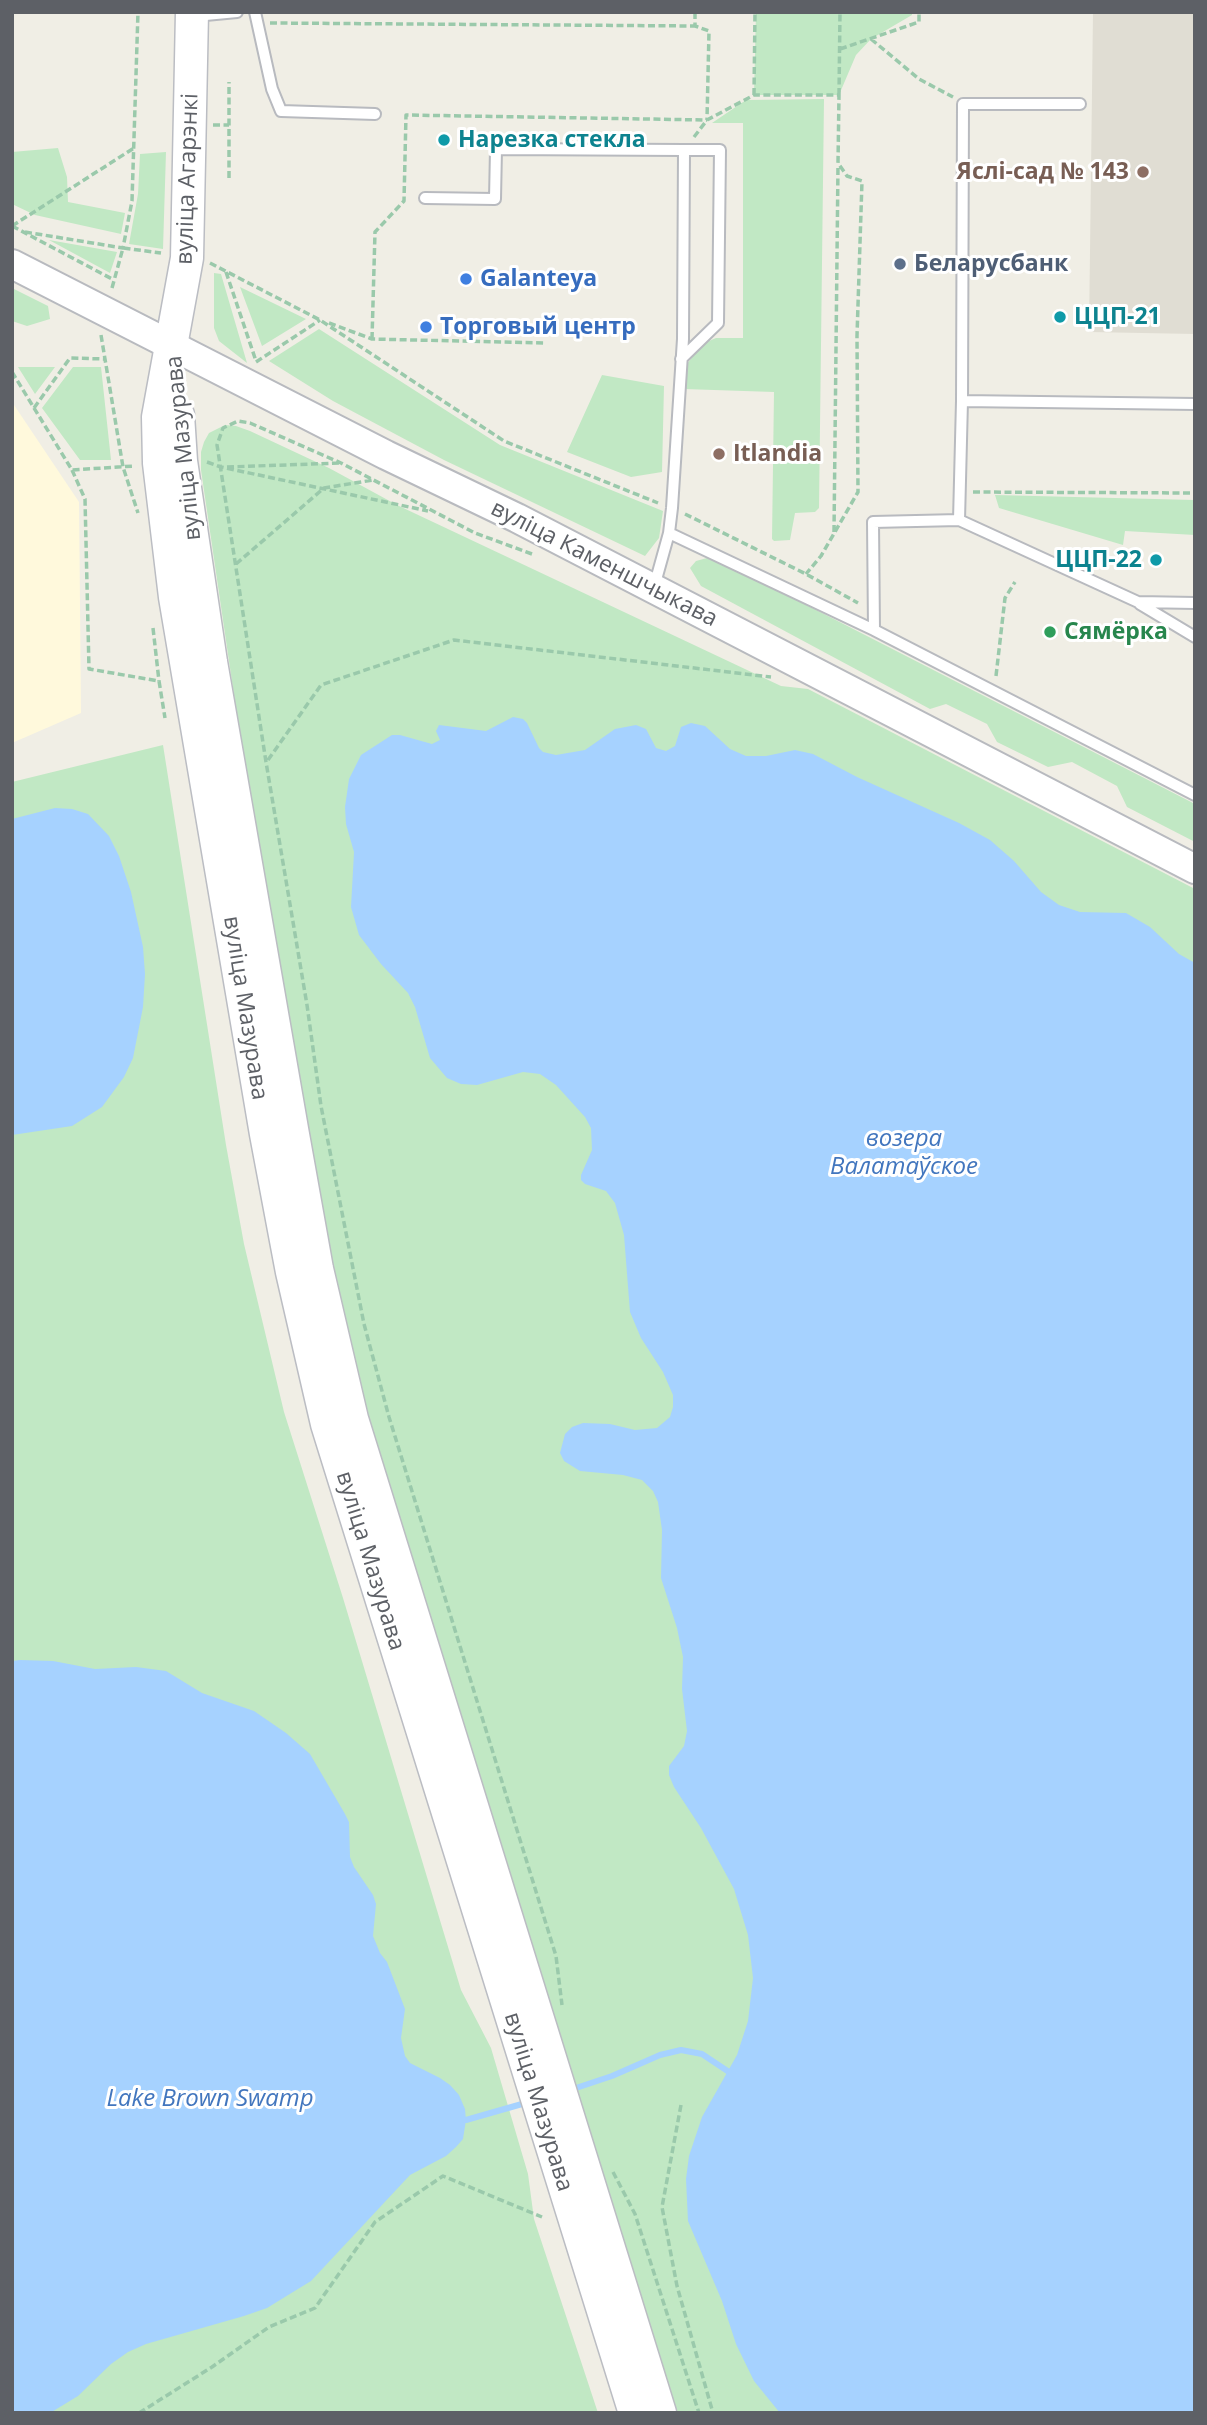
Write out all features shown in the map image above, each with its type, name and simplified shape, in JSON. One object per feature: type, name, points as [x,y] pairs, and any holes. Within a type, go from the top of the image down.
[{"type":"main road","name":"вуліца Агарэнкі","points":[[172,344],[187,258],[192,14]]},
{"type":"main road","name":"вуліца Мазурава","points":[[172,344],[158,417],[159,463],[170,557],[266,1134],[292,1272],[327,1424],[541,2029],[660,2413]]},
{"type":"main road","name":"вуліца Мазурава","points":[[582,2161],[635,2413]]},
{"type":"street","name":"вуліца Каменшчыкава","points":[[12,264],[386,455],[517,518],[1195,869]]},
{"type":"lane","points":[[192,14],[237,12]]},
{"type":"lane","points":[[256,18],[272,89],[281,111],[375,114]]},
{"type":"lane","points":[[959,520],[963,104],[1080,104]]},
{"type":"lane","points":[[425,198],[495,199],[496,149],[720,150],[718,323],[681,359]]},
{"type":"lane","points":[[653,589],[669,533],[672,508],[681,359],[684,150]]},
{"type":"lane","points":[[962,401],[1195,404]]},
{"type":"lane","points":[[874,629],[873,522],[959,520],[1138,602],[1195,637]]},
{"type":"lane","points":[[669,533],[874,629],[1195,795]]},
{"type":"lane","points":[[1138,602],[1195,603]]},
{"type":"path","points":[[112,288],[132,201],[138,12]]},
{"type":"path","points":[[695,12],[695,26]]},
{"type":"path","points":[[754,95],[755,12]]},
{"type":"path","points":[[834,534],[839,12]]},
{"type":"path","points":[[840,48],[919,22],[919,12]]},
{"type":"path","points":[[256,18],[695,26],[709,31],[707,120]]},
{"type":"path","points":[[872,39],[919,79],[953,96],[953,110]]},
{"type":"path","points":[[229,82],[229,178]]},
{"type":"path","points":[[372,339],[375,232],[404,201],[406,115],[707,120],[754,95],[839,95]]},
{"type":"path","points":[[12,226],[134,148]]},
{"type":"path","points":[[806,574],[821,556],[858,492],[857,337],[862,181],[847,176],[838,163]]},
{"type":"path","points":[[12,226],[114,280]]},
{"type":"path","points":[[25,232],[164,253]]},
{"type":"path","points":[[215,264],[320,320],[504,441],[672,508],[806,574],[873,611]]},
{"type":"path","points":[[226,270],[256,362],[320,320]]},
{"type":"path","points":[[320,320],[372,339],[544,344]]},
{"type":"path","points":[[101,333],[123,467],[140,520]]},
{"type":"path","points":[[34,408],[70,358],[105,359]]},
{"type":"path","points":[[12,372],[72,470],[85,499],[89,669],[159,681],[165,718]]},
{"type":"path","points":[[239,421],[240,415]]},
{"type":"path","points":[[535,555],[475,533],[341,463],[250,423],[239,421],[223,428],[217,445],[266,762],[305,991],[321,1106],[364,1324],[389,1418],[556,1956],[541,2029]]},
{"type":"path","points":[[198,459],[221,467],[434,512]]},
{"type":"path","points":[[221,467],[341,463]]},
{"type":"path","points":[[72,470],[145,465]]},
{"type":"path","points":[[236,564],[324,488],[372,480]]},
{"type":"path","points":[[961,492],[1195,493]]},
{"type":"path","points":[[996,676],[1005,598],[1015,582]]},
{"type":"path","points":[[266,762],[321,685],[454,640],[774,678],[762,671]]},
{"type":"path","points":[[681,2105],[662,2207],[677,2286],[713,2413]]},
{"type":"path","points":[[582,2161],[635,2214],[699,2413]]},
{"type":"path","points":[[139,2413],[269,2327],[315,2308],[375,2222],[443,2176],[542,2217]]},
{"type":"shaded area","name":"Яслі-сад № 143","points":[[1093,12],[1195,12],[1195,334],[1089,332]]},
{"type":"shaded area","points":[[12,402],[79,502],[81,713],[12,743]]},
{"type":"green space","points":[[756,12],[912,12],[912,15],[871,39],[856,55],[839,95],[754,95]]},
{"type":"green space","points":[[824,99],[819,508],[815,512],[795,513],[790,540],[774,541],[774,392],[684,389],[687,364],[702,344],[716,338],[743,338],[743,123],[712,123],[746,100]]},
{"type":"green space","points":[[58,148],[67,177],[68,202],[125,213],[121,234],[35,215],[12,204],[12,152]]},
{"type":"green space","points":[[166,152],[163,249],[129,244],[138,194],[140,154]]},
{"type":"green space","points":[[49,240],[117,252],[110,273]]},
{"type":"green space","points":[[214,273],[221,274],[247,363],[219,341],[214,328]]},
{"type":"green space","points":[[240,287],[306,319],[262,346]]},
{"type":"green space","points":[[12,288],[48,306],[50,319],[27,326],[12,321]]},
{"type":"green space","points":[[319,329],[500,445],[663,511],[659,538],[645,556],[444,460],[333,401],[269,361]]},
{"type":"green space","points":[[18,367],[55,367],[35,394]]},
{"type":"green space","points":[[73,367],[101,367],[111,460],[80,460],[42,408]]},
{"type":"green space","points":[[602,375],[664,386],[662,472],[631,477],[567,452]]},
{"type":"green space","name":"возера Валатаўское","points":[[225,425],[250,431],[329,468],[397,505],[781,686],[808,689],[1195,889],[1195,2413],[672,2413],[354,1393],[263,893],[201,470],[204,442],[209,433]]},
{"type":"green space","points":[[995,495],[1195,500],[1195,535],[1125,531],[1123,545],[999,508]]},
{"type":"green space","points":[[707,558],[783,593],[1195,804],[1195,842],[1127,807],[1117,786],[1072,762],[1048,767],[997,742],[987,724],[946,704],[930,709],[701,586],[690,568],[696,561]]},
{"type":"green space","points":[[163,745],[226,1145],[244,1244],[284,1412],[461,1990],[491,2048],[528,2174],[534,2219],[598,2413],[12,2413],[12,782]]},
{"type":"water","name":"возера Валатаўское","points":[[513,717],[523,719],[527,723],[543,752],[556,755],[585,750],[615,729],[636,725],[646,729],[656,748],[666,751],[675,746],[681,727],[691,723],[705,726],[730,749],[746,756],[766,756],[795,750],[813,754],[990,840],[1014,861],[1041,892],[1059,905],[1080,912],[1126,913],[1150,927],[1179,954],[1195,963],[1195,2413],[780,2413],[754,2381],[736,2344],[722,2301],[688,2221],[686,2179],[689,2156],[702,2117],[737,2055],[748,2021],[753,1978],[748,1935],[734,1889],[669,1775],[669,1766],[684,1746],[687,1731],[682,1689],[683,1657],[661,1578],[662,1530],[658,1502],[653,1491],[642,1480],[623,1475],[580,1471],[564,1461],[560,1453],[565,1434],[572,1427],[583,1423],[610,1424],[635,1430],[657,1428],[670,1417],[673,1395],[663,1372],[641,1338],[630,1312],[624,1235],[615,1203],[606,1191],[581,1180],[592,1150],[591,1128],[585,1117],[556,1085],[540,1074],[523,1072],[477,1085],[461,1084],[447,1078],[430,1058],[415,1007],[408,993],[359,935],[351,907],[354,852],[346,824],[345,807],[349,779],[361,755],[392,735],[432,744],[440,740],[436,731],[439,725],[486,731]]},
{"type":"water","points":[[55,808],[88,814],[109,836],[119,856],[131,892],[143,947],[143,1007],[133,1058],[124,1077],[102,1107],[72,1126],[12,1135],[12,819]]},
{"type":"water","name":"Lake Brown Swamp","points":[[12,1661],[53,1661],[95,1669],[136,1667],[166,1671],[202,1693],[254,1711],[310,1754],[349,1822],[350,1857],[376,1904],[373,1936],[387,1962],[405,2009],[401,2038],[405,2056],[410,2063],[450,2085],[459,2095],[466,2120],[463,2139],[456,2147],[446,2156],[410,2175],[311,2281],[267,2308],[146,2344],[128,2352],[111,2364],[78,2396],[50,2413],[12,2413]]},
{"type":"waterway","points":[[570,2090],[612,2076],[660,2055],[681,2050],[702,2054],[729,2072]]},
{"type":"waterway","points":[[466,2120],[529,2102]]},
{"type":"place","name":"Нарезка стекла","points":[[444,140]]},
{"type":"place","name":"Яслі-сад № 143","points":[[1143,172]]},
{"type":"place","name":"Беларусбанк","points":[[900,264]]},
{"type":"place","name":"Galanteya","points":[[466,279]]},
{"type":"place","name":"ЦЦП-21","points":[[1060,317]]},
{"type":"place","name":"Торговый центр","points":[[426,327]]},
{"type":"place","name":"Itlandia","points":[[719,454]]},
{"type":"place","name":"ЦЦП-22","points":[[1156,560]]},
{"type":"place","name":"Сямёрка","points":[[1050,632]]}]
